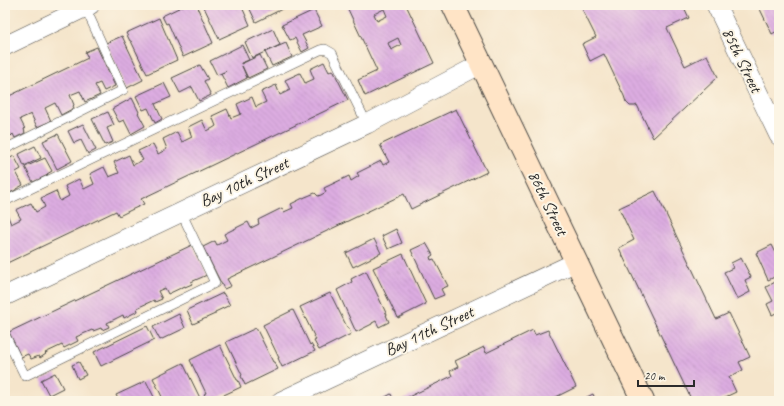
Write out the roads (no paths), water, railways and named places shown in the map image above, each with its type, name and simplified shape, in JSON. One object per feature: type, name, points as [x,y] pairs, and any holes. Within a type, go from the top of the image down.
[{"type":"main road","name":"86th Street","points":[[453,5],[643,401]]},
{"type":"street","name":"85th Street","points":[[716,5],[779,136]]},
{"type":"street","points":[[5,46],[88,6]]},
{"type":"street","name":"Bay 10th Street","points":[[5,296],[367,124],[481,64]]},
{"type":"street","name":"Bay 11th Street","points":[[282,401],[576,262]]},
{"type":"lane","points":[[5,149],[123,90],[88,6]]},
{"type":"lane","points":[[5,201],[315,51],[325,49],[332,53],[367,124]]},
{"type":"lane","points":[[5,335],[25,376],[215,283],[181,212]]}]
